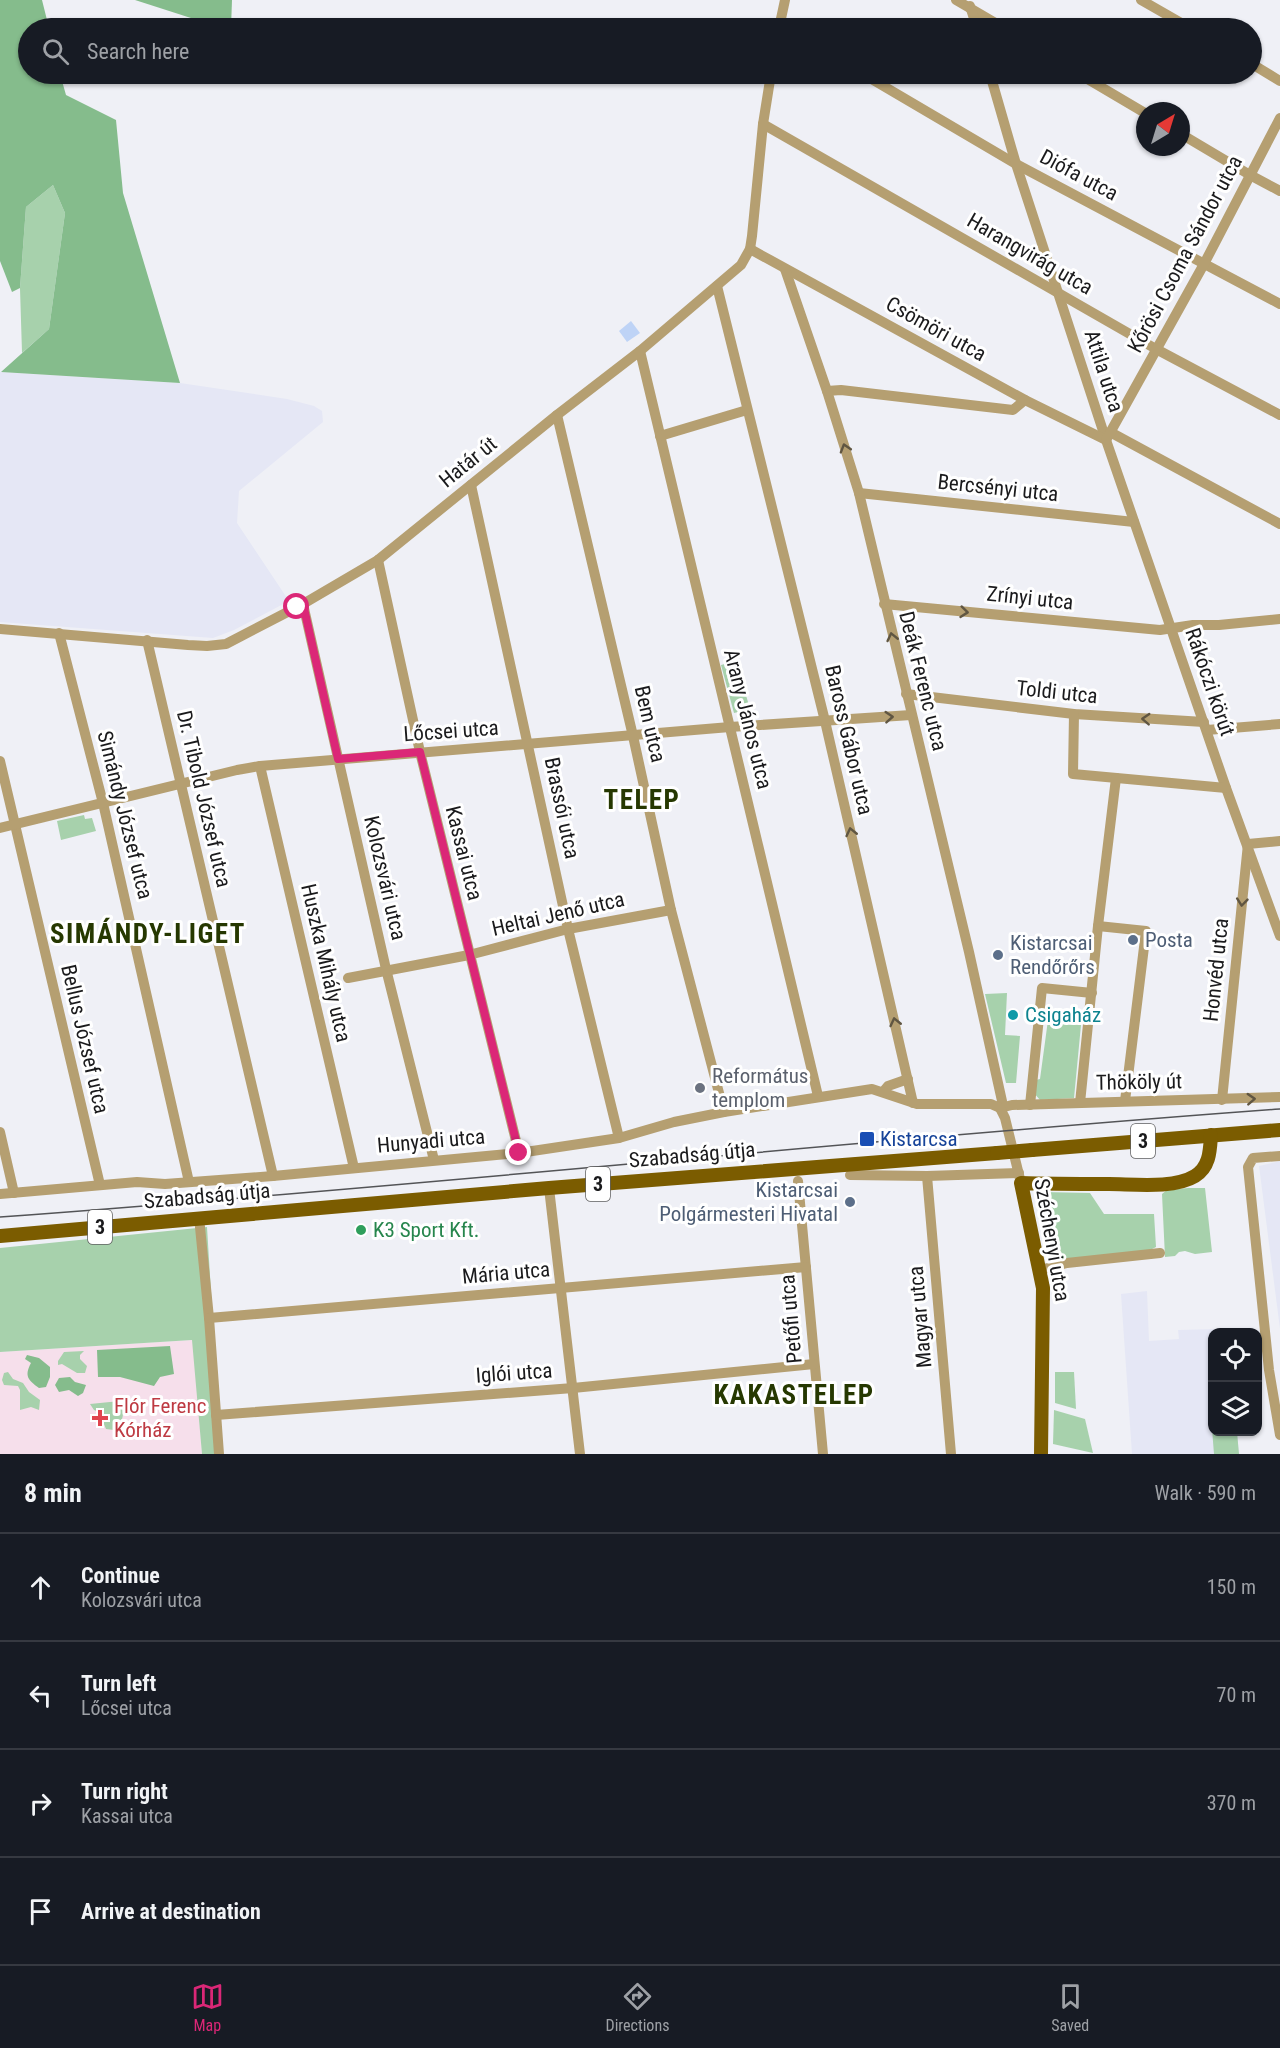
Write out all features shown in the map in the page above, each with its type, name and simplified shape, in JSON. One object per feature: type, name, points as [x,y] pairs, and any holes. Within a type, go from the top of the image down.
[{"type":"main road","name":"Szabadság útja","points":[[0,1236],[549,1188],[1280,1130]]},
{"type":"main road","points":[[1020,1178],[1156,1184],[1182,1181],[1195,1176],[1205,1167],[1210,1151],[1211,1135]]},
{"type":"main road","name":"Széchenyi utca","points":[[1020,1178],[1040,1270],[1044,1308],[1043,1454]]},
{"type":"street","points":[[783,18],[785,0]]},
{"type":"street","points":[[956,0],[970,4],[990,18]]},
{"type":"street","points":[[1141,0],[1172,18]]},
{"type":"street","points":[[1262,70],[1280,81]]},
{"type":"street","points":[[750,249],[769,84]]},
{"type":"street","name":"Diófa utca","points":[[880,84],[1016,164],[1280,304]]},
{"type":"street","name":"Attila utca","points":[[993,84],[1016,164],[1108,436]]},
{"type":"street","points":[[1096,84],[1136,108]]},
{"type":"street","name":"Kőrösi Csoma Sándor utca","points":[[1108,436],[1204,264],[1280,118]]},
{"type":"street","name":"Harangvirág utca","points":[[763,124],[1156,349],[1280,415]]},
{"type":"street","points":[[1190,139],[1280,191]]},
{"type":"street","name":"Csömöri utca","points":[[750,249],[1025,400],[1108,436],[1280,524]]},
{"type":"street","name":"Határ út","points":[[0,629],[197,646],[223,645],[303,604],[378,560],[640,351],[741,265],[750,249]]},
{"type":"street","name":"Deák Ferenc utca","points":[[785,269],[859,493],[972,963],[1002,1101],[1000,1108]]},
{"type":"street","name":"Baross Gábor utca","points":[[717,286],[825,721],[913,1103]]},
{"type":"street","name":"Arany János utca","points":[[640,351],[818,1096]]},
{"type":"street","points":[[827,391],[841,390],[1013,410],[1025,400]]},
{"type":"street","points":[[660,436],[747,410]]},
{"type":"street","name":"Bem utca","points":[[557,415],[633,736],[671,910],[724,1112]]},
{"type":"street","name":"Rákóczi körút","points":[[1108,436],[1134,522],[1280,936]]},
{"type":"street","name":"Brassói utca","points":[[471,485],[568,929],[619,1138]]},
{"type":"street","name":"Bercsényi utca","points":[[859,493],[1134,522]]},
{"type":"street","name":"Kassai utca","points":[[378,560],[420,752],[519,1153]]},
{"type":"street","name":"Kolozsvári utca","points":[[303,604],[386,969],[434,1160]]},
{"type":"street","name":"Zrínyi utca","points":[[885,604],[1160,630],[1193,624],[1280,619]]},
{"type":"street","name":"Simándy József utca","points":[[59,633],[103,803],[189,1182]]},
{"type":"street","name":"Dr. Tibold József utca","points":[[147,640],[273,1176]]},
{"type":"street","name":"Toldi utca","points":[[906,694],[1074,714],[1206,726],[1280,724]]},
{"type":"street","points":[[1074,714],[1073,774],[1226,788]]},
{"type":"street","name":"Lőcsei utca","points":[[0,828],[260,766],[730,727],[911,715]]},
{"type":"street","name":"Bellus József utca","points":[[0,761],[100,1185]]},
{"type":"street","name":"Huszka Mihály utca","points":[[260,766],[354,1168]]},
{"type":"street","points":[[1080,1103],[1116,778]]},
{"type":"street","points":[[1248,844],[1280,841]]},
{"type":"street","name":"Honvéd utca","points":[[1222,1100],[1248,844]]},
{"type":"street","name":"Heltai Jenő utca","points":[[348,978],[469,954],[568,929],[671,910]]},
{"type":"street","points":[[1098,926],[1146,931],[1125,1101]]},
{"type":"street","points":[[1030,1105],[1042,988],[1092,993]]},
{"type":"street","points":[[883,1092],[888,1086],[908,1079]]},
{"type":"street","name":"Hunyadi utca","points":[[0,1194],[137,1182],[165,1184],[273,1176],[519,1153],[619,1138],[674,1122],[724,1112],[872,1089],[913,1103],[991,1104],[1000,1108]]},
{"type":"street","name":"Thököly út","points":[[1000,1108],[1012,1104],[1280,1097]]},
{"type":"street","name":"Széchenyi utca","points":[[1000,1108],[1005,1118],[1020,1178]]},
{"type":"street","points":[[0,1132],[14,1193]]},
{"type":"street","points":[[1279,1429],[1269,1370],[1248,1167],[1253,1158],[1280,1156]]},
{"type":"street","points":[[850,1175],[1020,1178]]},
{"type":"street","name":"Magyar utca","points":[[927,1176],[951,1454]]},
{"type":"street","name":"Petőfi utca","points":[[798,1181],[823,1454]]},
{"type":"street","points":[[549,1188],[580,1454]]},
{"type":"street","points":[[199,1217],[219,1454]]},
{"type":"street","points":[[1040,1270],[1067,1263],[1160,1253]]},
{"type":"street","name":"Mária utca","points":[[209,1318],[806,1267]]},
{"type":"street","name":"Iglói utca","points":[[216,1415],[573,1388],[814,1364]]},
{"type":"shaded area","points":[[0,372],[180,383],[287,399],[314,406],[322,411],[323,422],[239,491],[237,523],[289,601],[234,630],[213,638],[0,622]]},
{"type":"shaded area","points":[[1280,1161],[1280,1329],[1259,1166]]},
{"type":"shaded area","points":[[1147,1291],[1149,1341],[1179,1339],[1178,1330],[1208,1329],[1208,1436],[1237,1436],[1239,1454],[1132,1454],[1121,1294]]},
{"type":"shaded area","name":"Flór Ferenc Kórház","points":[[193,1340],[202,1454],[0,1454],[0,1352]]},
{"type":"green space","points":[[0,0],[42,0],[46,18],[18,18],[18,84],[63,84],[66,95],[116,120],[123,193],[180,383],[1,372],[49,329],[65,213],[53,185],[26,207],[20,288],[12,292],[0,261]]},
{"type":"green space","points":[[135,0],[232,0],[231,18],[191,18]]},
{"type":"green space","points":[[53,185],[65,213],[49,329],[22,353],[20,288],[26,207]]},
{"type":"green space","points":[[736,661],[750,709],[734,713],[721,665]]},
{"type":"green space","points":[[84,815],[85,819],[92,818],[96,831],[61,840],[57,821]]},
{"type":"green space","points":[[1007,993],[1005,1035],[1020,1036],[1016,1083],[1006,1083],[985,994]]},
{"type":"green space","points":[[1048,1020],[1081,1025],[1074,1098],[1040,1100],[1034,1093],[1036,1080],[1040,1079]]},
{"type":"green space","points":[[1205,1188],[1212,1252],[1195,1254],[1185,1251],[1175,1256],[1165,1257],[1162,1194],[1167,1190]]},
{"type":"green space","points":[[1042,1192],[1090,1193],[1104,1214],[1154,1214],[1156,1247],[1146,1252],[1050,1263],[1036,1198]]},
{"type":"green space","points":[[207,1227],[221,1454],[202,1454],[192,1340],[0,1352],[0,1248]]},
{"type":"green space","points":[[170,1346],[174,1374],[160,1377],[154,1386],[120,1377],[98,1377],[97,1350]]},
{"type":"green space","points":[[84,1351],[80,1359],[87,1366],[85,1373],[77,1373],[62,1364],[58,1365],[64,1352]]},
{"type":"green space","points":[[27,1355],[39,1358],[50,1367],[50,1377],[46,1387],[39,1388],[30,1380],[28,1371],[31,1363],[25,1359]]},
{"type":"green space","points":[[8,1372],[13,1379],[23,1383],[29,1392],[40,1400],[39,1410],[31,1407],[20,1410],[18,1386],[4,1385],[2,1380],[4,1373]]},
{"type":"green space","points":[[1055,1372],[1074,1372],[1076,1409],[1055,1403]]},
{"type":"green space","points":[[70,1377],[75,1382],[86,1385],[83,1393],[78,1396],[69,1390],[59,1392],[55,1385],[59,1378]]},
{"type":"green space","points":[[120,1401],[123,1410],[122,1420],[114,1430],[106,1429],[99,1412],[94,1410],[90,1404]]},
{"type":"green space","points":[[1054,1410],[1085,1419],[1093,1453],[1053,1444]]},
{"type":"green space","points":[[1212,1436],[1237,1436],[1239,1454],[1214,1454]]},
{"type":"water","points":[[631,321],[640,333],[627,342],[619,331]]},
{"type":"tram line","points":[[0,1217],[1280,1109]]},
{"type":"place","name":"Posta","points":[[1133,940]]},
{"type":"place","name":"Kistarcsai Rendőrőrs","points":[[998,955]]},
{"type":"place","name":"Csigaház","points":[[1013,1015]]},
{"type":"place","name":"Református templom","points":[[700,1088]]},
{"type":"place","name":"Kistarcsa","points":[[867,1139]]},
{"type":"place","name":"Kistarcsai Polgármesteri Hivatal","points":[[850,1202]]},
{"type":"place","name":"K3 Sport Kft.","points":[[361,1230]]},
{"type":"place","name":"Flór Ferenc Kórház","points":[[100,1418]]},
{"type":"district","name":"TELEP","points":[[642,800]]},
{"type":"district","name":"SIMÁNDY-LIGET","points":[[148,934]]},
{"type":"district","name":"KAKASTELEP","points":[[794,1395]]},
{"type":"route","points":[[297,607],[303,604],[338,759],[420,752],[519,1153]]}]
